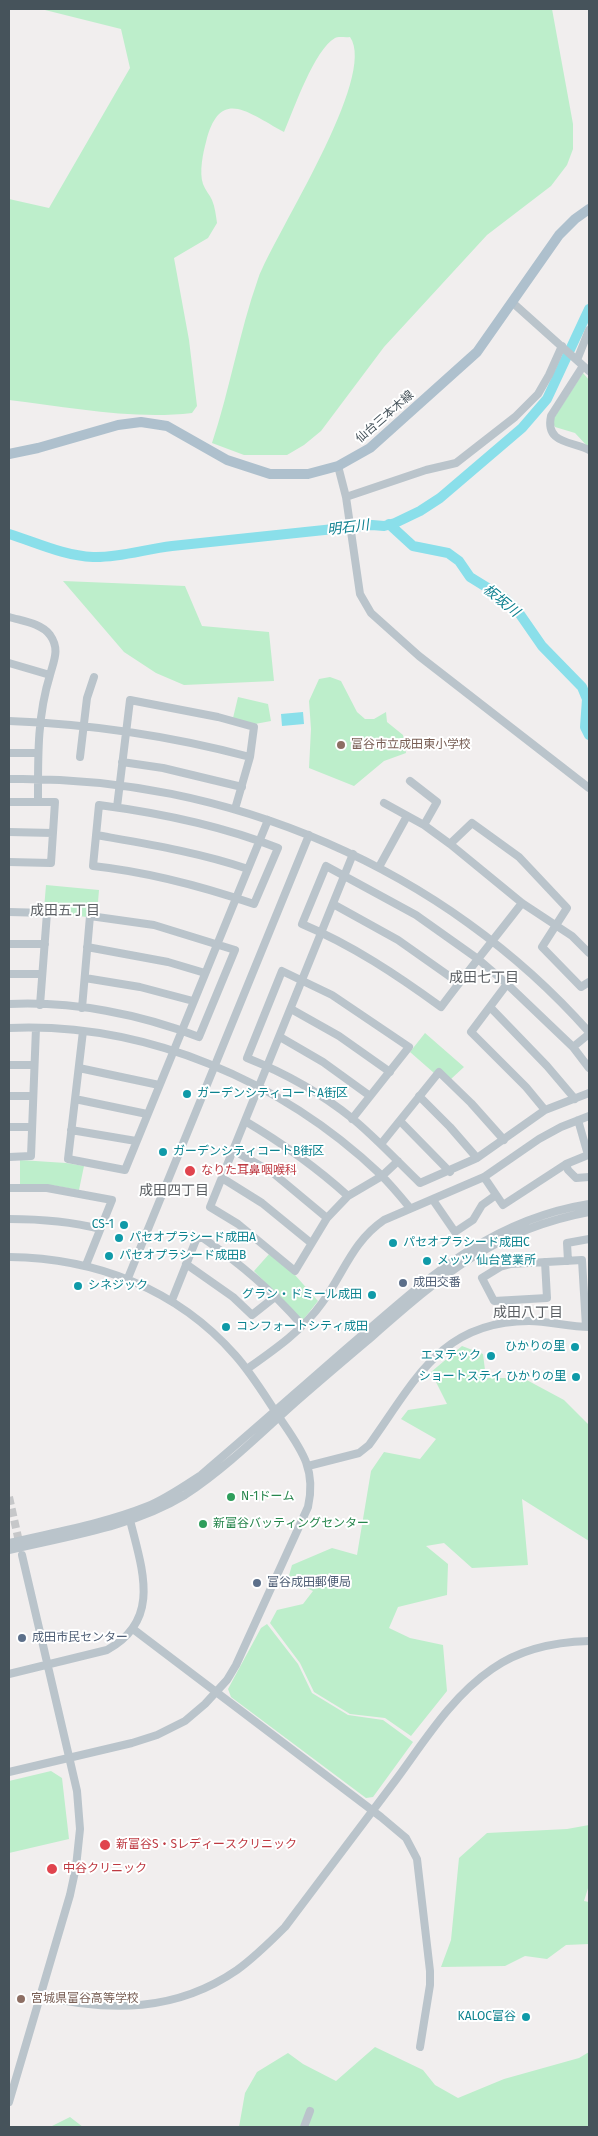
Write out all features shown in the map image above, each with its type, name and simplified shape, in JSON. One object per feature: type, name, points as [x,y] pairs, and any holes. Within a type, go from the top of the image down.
[{"type":"main road","name":"仙台三本木線","points":[[9,454],[38,448],[118,425],[141,422],[167,426],[227,460],[270,474],[308,474],[338,466],[370,448],[472,357],[486,342],[559,235],[575,219],[589,209]]},
{"type":"street","points":[[513,304],[581,364]]},
{"type":"street","points":[[589,330],[581,364],[551,416],[550,424],[555,436],[563,442],[589,450]]},
{"type":"street","points":[[346,497],[426,470],[456,463],[515,417],[538,394],[563,347]]},
{"type":"street","points":[[338,466],[350,518],[360,594],[371,613],[419,656],[589,788]]},
{"type":"street","points":[[9,617],[39,626],[49,634],[57,655],[39,722],[38,801]]},
{"type":"street","points":[[9,663],[50,676]]},
{"type":"street","points":[[80,757],[82,726],[87,698],[94,677]]},
{"type":"street","points":[[116,807],[130,700],[218,717],[254,727],[250,757],[235,809]]},
{"type":"street","points":[[9,721],[39,722],[126,731],[169,738],[250,757]]},
{"type":"street","points":[[9,753],[38,753]]},
{"type":"street","points":[[122,762],[163,768],[242,787]]},
{"type":"street","points":[[9,779],[38,778],[119,784],[181,796],[235,809],[268,820],[353,854],[429,897],[493,941],[528,970],[589,1033],[573,1047]]},
{"type":"street","points":[[410,781],[437,802],[424,825]]},
{"type":"street","points":[[9,802],[55,802],[51,863],[9,862]]},
{"type":"street","points":[[384,803],[424,825],[450,844],[522,903],[572,936],[589,953]]},
{"type":"street","points":[[99,804],[177,818],[218,828],[278,848],[254,904],[201,886],[164,877],[93,866],[96,835],[99,804]]},
{"type":"street","points":[[379,867],[407,816]]},
{"type":"street","points":[[83,1031],[68,1159],[125,1170],[268,820]]},
{"type":"street","points":[[450,844],[472,823],[519,857],[567,908],[542,947],[581,987],[589,982]]},
{"type":"street","points":[[9,832],[53,833]]},
{"type":"street","points":[[96,835],[171,847],[248,868]]},
{"type":"street","points":[[128,1278],[309,835]]},
{"type":"street","points":[[353,854],[210,1207],[238,1224],[295,1271],[327,1218],[348,1196],[382,1176],[398,1161]]},
{"type":"street","points":[[522,903],[493,941],[478,959],[459,983],[441,1007],[383,966],[302,924],[326,866],[416,915],[478,959],[573,1047],[589,1068]]},
{"type":"street","points":[[333,904],[398,940],[459,983]]},
{"type":"street","points":[[9,912],[47,913],[40,1005]]},
{"type":"street","points":[[9,1004],[82,1008],[134,1016],[199,1037],[235,950],[154,925],[90,916],[82,1008]]},
{"type":"street","points":[[9,944],[44,944]]},
{"type":"street","points":[[87,947],[161,960],[205,973]]},
{"type":"street","points":[[352,1119],[409,1047],[340,1000],[302,979],[282,971],[247,1058],[308,1088],[352,1119],[381,1144],[420,1184],[450,1172],[477,1158],[545,1110],[589,1093]]},
{"type":"street","points":[[9,974],[42,974]]},
{"type":"street","points":[[84,978],[140,987],[193,1001]]},
{"type":"street","points":[[507,984],[471,1032],[526,1087],[545,1110]]},
{"type":"street","points":[[490,1007],[548,1066],[575,1099]]},
{"type":"street","points":[[291,1009],[339,1036],[390,1072]]},
{"type":"street","points":[[9,1028],[83,1031],[173,1051],[215,1066],[259,1087],[297,1109],[328,1131],[382,1176],[410,1208]]},
{"type":"street","points":[[9,1157],[31,1156],[36,1028]]},
{"type":"street","points":[[280,1037],[331,1067],[370,1096]]},
{"type":"street","points":[[9,1065],[34,1065]]},
{"type":"street","points":[[79,1068],[159,1085]]},
{"type":"street","points":[[381,1144],[439,1072],[471,1103],[504,1140]]},
{"type":"street","points":[[9,1096],[33,1096]]},
{"type":"street","points":[[419,1096],[477,1158]]},
{"type":"street","points":[[75,1099],[147,1114]]},
{"type":"street","points":[[248,1370],[302,1326],[322,1304],[356,1246],[369,1231],[384,1220],[484,1176],[539,1139],[589,1116]]},
{"type":"street","points":[[245,1120],[283,1143],[322,1172],[348,1196]]},
{"type":"street","points":[[484,1176],[503,1205],[566,1164],[588,1155],[587,1139],[578,1120]]},
{"type":"street","points":[[400,1121],[450,1172]]},
{"type":"street","points":[[9,1127],[32,1127]]},
{"type":"street","points":[[72,1130],[136,1142]]},
{"type":"street","points":[[233,1150],[273,1174],[327,1218]]},
{"type":"street","points":[[566,1164],[571,1175],[576,1178],[589,1177]]},
{"type":"street","points":[[222,1178],[262,1203],[311,1243]]},
{"type":"street","points":[[9,1188],[47,1188],[112,1200],[86,1265]]},
{"type":"street","points":[[433,1200],[455,1232],[472,1220],[482,1205],[496,1195]]},
{"type":"street","points":[[9,1550],[130,1520],[166,1505],[198,1486],[232,1460],[278,1414],[420,1284],[460,1254],[498,1233],[528,1220],[554,1211],[589,1204]]},
{"type":"street","points":[[9,1543],[107,1519],[148,1506],[168,1496],[201,1475],[278,1414],[404,1308],[466,1260],[509,1237],[533,1227],[557,1219],[589,1212]]},
{"type":"street","points":[[9,1219],[45,1219],[73,1222],[100,1229]]},
{"type":"street","points":[[172,1300],[196,1240],[203,1238],[249,1270],[276,1296],[302,1326]]},
{"type":"street","points":[[568,1261],[567,1243],[589,1238]]},
{"type":"street","points":[[9,1257],[48,1258],[86,1265],[128,1278],[172,1300],[213,1331],[248,1370],[299,1447],[308,1466],[311,1493],[308,1507],[236,1665],[217,1693],[185,1721],[157,1735],[132,1743],[9,1772]]},
{"type":"street","points":[[308,1466],[359,1453],[369,1445],[415,1378],[436,1354],[472,1332],[491,1325],[510,1322],[549,1322],[588,1327],[582,1260],[568,1261],[545,1262],[511,1264],[500,1267],[482,1278],[494,1301],[547,1298],[545,1262]]},
{"type":"street","points":[[186,1264],[204,1275],[252,1315],[276,1296]]},
{"type":"street","points":[[508,1301],[510,1322]]},
{"type":"street","points":[[9,1674],[107,1650],[133,1629],[142,1608],[144,1583],[130,1520]]},
{"type":"street","points":[[9,2102],[61,1928],[76,1868],[79,1811],[70,1758],[22,1555]]},
{"type":"street","points":[[133,1629],[373,1810],[406,1838],[416,1859],[430,1971],[430,1985],[420,2047]]},
{"type":"street","points":[[41,1996],[98,2007],[158,2003],[184,1997],[206,1988],[237,1970],[261,1951],[285,1927],[435,1727],[465,1691],[494,1668],[530,1651],[555,1644],[589,1642]]},
{"type":"street","points":[[304,2127],[310,2112]]},
{"type":"green space","points":[[41,9],[552,9],[573,124],[573,149],[567,165],[551,186],[487,235],[384,347],[321,431],[304,445],[287,455],[244,455],[212,443],[258,279],[321,156],[338,119],[350,85],[355,57],[350,37],[335,38],[327,45],[312,67],[284,132],[247,112],[237,109],[227,109],[219,114],[212,125],[206,142],[201,174],[204,186],[213,203],[217,223],[208,238],[174,258],[189,340],[197,406],[192,413],[169,415],[124,414],[9,400],[9,199],[49,208],[130,68],[121,29]]},
{"type":"green space","points":[[583,373],[589,380],[589,448],[575,433],[555,427],[552,421]]},
{"type":"green space","points":[[63,581],[185,586],[202,626],[269,632],[274,681],[184,685],[156,673],[124,652]]},
{"type":"green space","points":[[330,677],[341,681],[357,712],[365,719],[374,719],[386,712],[387,722],[403,735],[406,753],[384,761],[354,786],[309,768],[311,729],[309,701],[319,679]]},
{"type":"green space","points":[[238,697],[268,704],[271,721],[255,724],[233,718]]},
{"type":"green space","points":[[46,885],[99,890],[97,914],[87,917],[50,913],[50,910],[44,909]]},
{"type":"green space","points":[[425,1033],[464,1067],[451,1079],[439,1068],[434,1073],[410,1052]]},
{"type":"green space","points":[[20,1160],[84,1166],[79,1190],[51,1185],[20,1184]]},
{"type":"green space","points":[[270,1253],[295,1275],[318,1301],[303,1320],[254,1271]]},
{"type":"green space","points":[[462,1346],[483,1354],[486,1378],[523,1378],[564,1400],[589,1425],[589,1541],[522,1499],[528,1565],[472,1568],[444,1543],[426,1546],[448,1564],[447,1595],[398,1607],[389,1628],[410,1638],[443,1645],[447,1691],[411,1736],[385,1718],[350,1714],[314,1692],[300,1663],[270,1623],[277,1610],[303,1604],[313,1591],[288,1579],[292,1565],[332,1548],[357,1555],[371,1471],[384,1452],[420,1459],[436,1439],[401,1419],[408,1410],[447,1404],[431,1372]]},
{"type":"green space","points":[[267,1624],[298,1664],[312,1693],[348,1715],[383,1720],[413,1742],[373,1797],[366,1798],[231,1697],[228,1689],[261,1628]]},
{"type":"green space","points":[[51,1771],[62,1778],[69,1839],[9,1853],[9,1781]]},
{"type":"green space","points":[[589,1825],[589,1885],[584,1901],[589,1902],[589,1944],[566,1945],[547,1959],[525,1956],[505,1966],[441,1967],[451,1940],[459,1858],[487,1833],[567,1829]]},
{"type":"green space","points":[[375,2047],[423,2070],[435,2085],[458,2098],[504,2079],[579,2058],[589,2052],[589,2127],[239,2127],[245,2093],[257,2072],[288,2053],[303,2064],[336,2081]]},
{"type":"green space","points":[[70,2117],[83,2127],[50,2127]]},
{"type":"water","points":[[303,712],[304,724],[282,726],[281,714]]},
{"type":"waterway","name":"明石川","points":[[9,534],[71,554],[103,557],[172,546],[372,525],[384,526],[395,523],[420,511],[440,498],[522,428],[547,399],[589,309]]},
{"type":"waterway","name":"板坂川","points":[[389,524],[413,546],[448,553],[459,561],[470,577],[504,598],[517,610],[542,646],[582,687],[587,699],[585,727],[589,735]]},
{"type":"tunnel","points":[[9,1497],[20,1546]]},
{"type":"place","name":"富谷市立成田東小学校","points":[[341,745]]},
{"type":"place","name":"ガーデンシティコートA街区","points":[[187,1094]]},
{"type":"place","name":"ガーデンシティコートB街区","points":[[163,1152]]},
{"type":"place","name":"なりた耳鼻咽喉科","points":[[190,1171]]},
{"type":"place","name":"CS-1","points":[[124,1225]]},
{"type":"place","name":"パセオプラシード成田A","points":[[119,1238]]},
{"type":"place","name":"パセオプラシード成田C","points":[[393,1243]]},
{"type":"place","name":"パセオプラシード成田B","points":[[109,1256]]},
{"type":"place","name":"メッツ 仙台営業所","points":[[427,1261]]},
{"type":"place","name":"成田交番","points":[[403,1283]]},
{"type":"place","name":"シネジック","points":[[78,1286]]},
{"type":"place","name":"グラン・ドミール成田","points":[[372,1295]]},
{"type":"place","name":"コンフォートシティ成田","points":[[226,1327]]},
{"type":"place","name":"ひかりの里","points":[[575,1347]]},
{"type":"place","name":"エヌテック","points":[[491,1356]]},
{"type":"place","name":"ショートステイ ひかりの里","points":[[576,1377]]},
{"type":"place","name":"N-1ドーム","points":[[231,1497]]},
{"type":"place","name":"新富谷バッティングセンター","points":[[203,1524]]},
{"type":"place","name":"富谷成田郵便局","points":[[257,1583]]},
{"type":"place","name":"成田市民センター","points":[[22,1638]]},
{"type":"place","name":"新富谷S・Sレディースクリニック","points":[[105,1845]]},
{"type":"place","name":"中谷クリニック","points":[[52,1869]]},
{"type":"place","name":"宮城県富谷高等学校","points":[[21,1999]]},
{"type":"place","name":"KALOC富谷","points":[[526,2017]]},
{"type":"district","name":"成田五丁目","points":[[65,911]]},
{"type":"district","name":"成田七丁目","points":[[484,978]]},
{"type":"district","name":"成田四丁目","points":[[174,1191]]},
{"type":"district","name":"成田八丁目","points":[[528,1313]]}]
